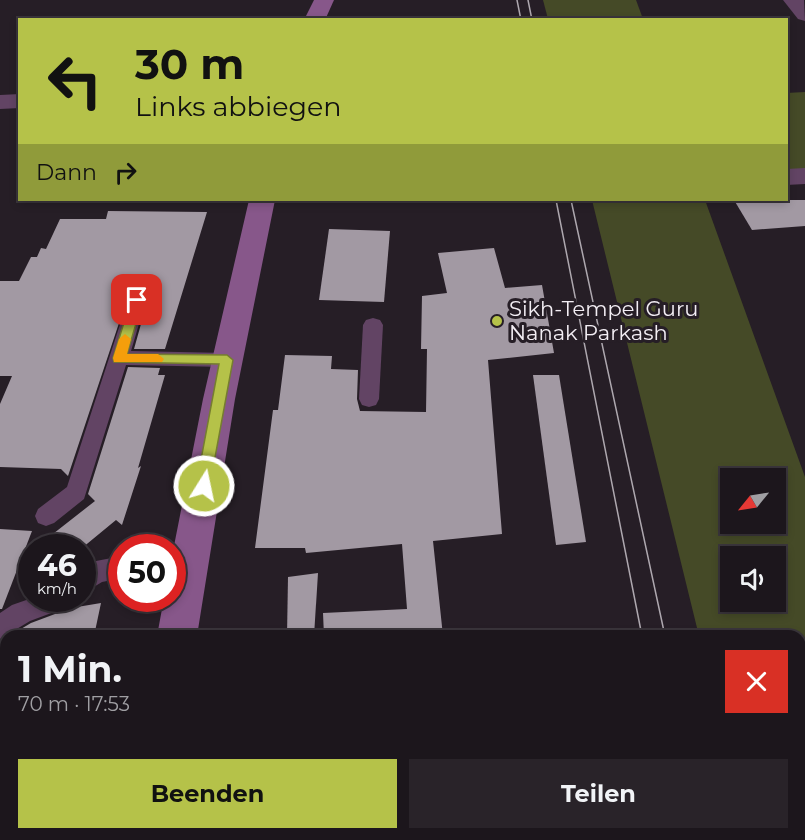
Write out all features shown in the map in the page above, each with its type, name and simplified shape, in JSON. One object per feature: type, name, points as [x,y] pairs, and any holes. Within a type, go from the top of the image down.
[{"type":"main road","points":[[315,18],[324,0]]},
{"type":"main road","points":[[186,539],[262,201]]},
{"type":"main road","points":[[186,579],[195,630]]},
{"type":"main road","points":[[177,630],[178,612]]},
{"type":"street","points":[[793,0],[805,15]]},
{"type":"street","points":[[0,102],[18,101]]},
{"type":"street","points":[[788,177],[805,176]]},
{"type":"lane","points":[[46,516],[76,492],[137,300]]},
{"type":"lane","points":[[369,399],[373,325]]},
{"type":"lane","points":[[119,358],[227,360]]},
{"type":"lane","points":[[0,627],[25,612]]},
{"type":"green space","points":[[543,0],[636,0],[643,18],[548,18]]},
{"type":"green space","points":[[805,92],[805,172],[788,174],[788,93]]},
{"type":"green space","points":[[592,201],[705,201],[805,477],[805,630],[698,630]]},
{"type":"building","points":[[805,200],[805,226],[752,230],[735,201]]},
{"type":"building","points":[[108,211],[207,212],[165,349],[134,349],[148,299],[145,293],[138,291],[129,293],[68,476],[61,469],[0,467],[0,404],[12,376],[0,376],[0,281],[19,281],[31,257],[37,257],[41,248],[46,249],[60,219],[106,219]]},
{"type":"building","points":[[329,229],[390,231],[384,302],[319,300]]},
{"type":"building","points":[[494,248],[505,288],[542,285],[554,353],[488,360],[502,534],[433,541],[442,630],[324,630],[323,613],[407,609],[402,544],[306,553],[305,548],[255,548],[273,410],[278,410],[285,355],[332,356],[331,369],[358,370],[357,399],[360,411],[426,412],[427,349],[421,349],[422,296],[447,293],[438,253]]},
{"type":"building","points":[[128,367],[160,368],[158,375],[165,375],[138,468],[141,466],[122,525],[116,520],[96,536],[96,534],[53,534],[95,501],[88,494]]},
{"type":"building","points":[[533,375],[559,375],[586,542],[556,545]]},
{"type":"building","points":[[0,529],[32,531],[31,534],[18,534],[18,567],[2,609],[0,609]]},
{"type":"building","points":[[318,573],[314,630],[287,630],[288,577]]},
{"type":"building","points":[[101,603],[95,630],[19,630],[60,612],[96,612],[96,604]]},
{"type":"tram line","points":[[517,0],[521,18]]},
{"type":"tram line","points":[[528,0],[532,18]]},
{"type":"tram line","points":[[556,201],[641,630]]},
{"type":"tram line","points":[[571,201],[664,630]]},
{"type":"slow traffic","points":[[125,339],[119,358],[158,359]]},
{"type":"place","name":"Sikh-Tempel Guru Nanak Parkash","points":[[497,321]]},
{"type":"route","points":[[137,300],[119,358],[227,360],[204,486]]}]
